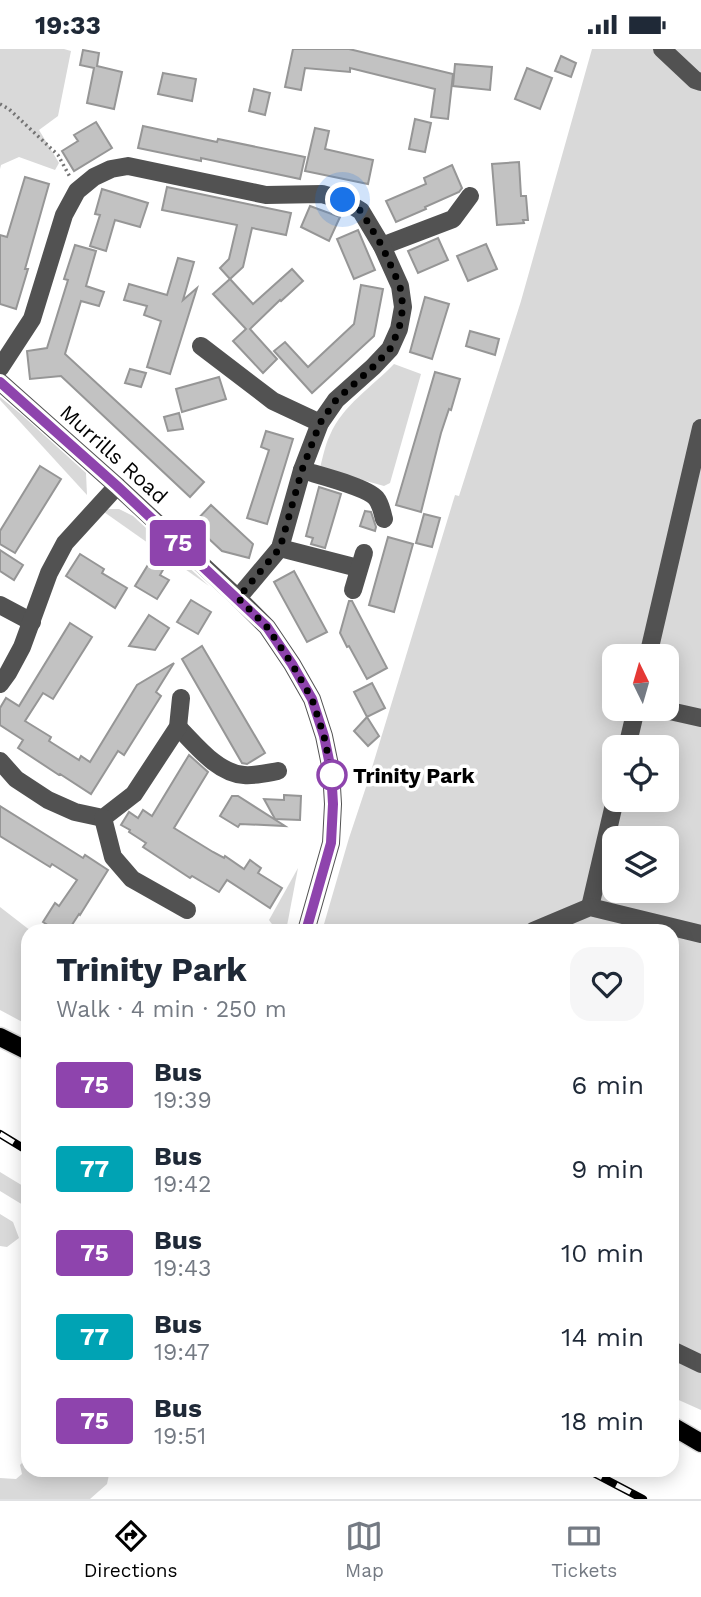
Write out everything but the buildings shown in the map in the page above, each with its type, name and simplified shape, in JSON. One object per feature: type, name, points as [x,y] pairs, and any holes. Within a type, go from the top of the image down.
[{"type":"main road","points":[[0,1037],[21,1048]]},
{"type":"main road","points":[[679,1430],[701,1443]]},
{"type":"street","points":[[662,49],[695,81],[701,82]]},
{"type":"street","points":[[0,368],[32,319],[64,215],[77,191],[94,177],[111,169],[128,166],[266,194],[322,194],[343,200],[361,211],[382,246],[400,286],[403,307],[399,329],[390,349],[336,400],[320,423],[302,470],[280,548],[238,598]]},
{"type":"street","points":[[382,246],[453,219],[470,195]]},
{"type":"street","points":[[201,346],[274,401],[320,423]]},
{"type":"street","name":"Murrills Road","points":[[0,382],[117,486],[267,627],[312,699],[331,770],[333,804],[331,843],[308,924]]},
{"type":"street","points":[[651,644],[701,428]]},
{"type":"street","points":[[302,470],[375,496],[384,519]]},
{"type":"street","points":[[0,684],[22,647],[49,573],[65,543],[117,486]]},
{"type":"street","points":[[280,548],[361,561],[353,590]]},
{"type":"street","points":[[0,605],[32,622]]},
{"type":"street","points":[[0,761],[16,779],[48,800],[75,812],[103,818],[134,794],[178,727],[181,698]]},
{"type":"street","points":[[679,713],[701,717]]},
{"type":"street","points":[[178,727],[219,765],[233,772],[245,775],[278,771]]},
{"type":"street","points":[[590,907],[612,812]]},
{"type":"street","points":[[103,818],[113,857],[132,879],[187,910]]},
{"type":"street","points":[[550,924],[590,907],[657,924]]},
{"type":"street","points":[[679,929],[701,935]]},
{"type":"street","points":[[679,1353],[701,1364]]},
{"type":"path","points":[[0,104],[9,109],[58,155],[77,191]]},
{"type":"shaded area","points":[[0,49],[71,51],[58,116],[39,130],[59,163],[55,170],[19,157],[1,165],[0,169]]},
{"type":"shaded area","name":"Trinity Park","points":[[592,49],[701,49],[701,1410],[679,1400],[679,924],[324,924],[455,495],[459,496],[521,301]]},
{"type":"shaded area","points":[[394,364],[421,374],[390,483],[384,486],[320,468],[328,439],[342,414]]},
{"type":"shaded area","points":[[0,397],[86,473],[87,495],[0,400]]},
{"type":"shaded area","points":[[119,509],[133,516],[209,586],[104,512]]},
{"type":"shaded area","points":[[298,868],[287,924],[272,924],[269,920]]},
{"type":"shaded area","points":[[0,907],[22,924],[21,1021],[0,1010]]},
{"type":"shaded area","points":[[0,1172],[21,1185],[21,1204],[0,1191]]},
{"type":"shaded area","points":[[0,1214],[13,1222],[19,1238],[7,1247],[0,1246]]},
{"type":"shaded area","points":[[21,1475],[21,1477],[108,1477],[107,1484],[90,1499],[0,1499],[0,1478],[16,1479]]},
{"type":"railway","points":[[0,1134],[21,1147]]},
{"type":"railway","points":[[601,1477],[643,1499]]},
{"type":"bus line","name":"75","points":[[0,382],[117,486],[267,627],[312,699],[331,770],[333,804],[331,843],[308,924]]},
{"type":"place","name":"Trinity Park","points":[[332,775]]},
{"type":"route","points":[[332,775],[324,736],[312,699],[267,627],[238,598],[280,548],[302,470],[320,423],[336,400],[390,349],[399,329],[403,307],[400,286],[382,246],[361,211],[343,200]]}]
